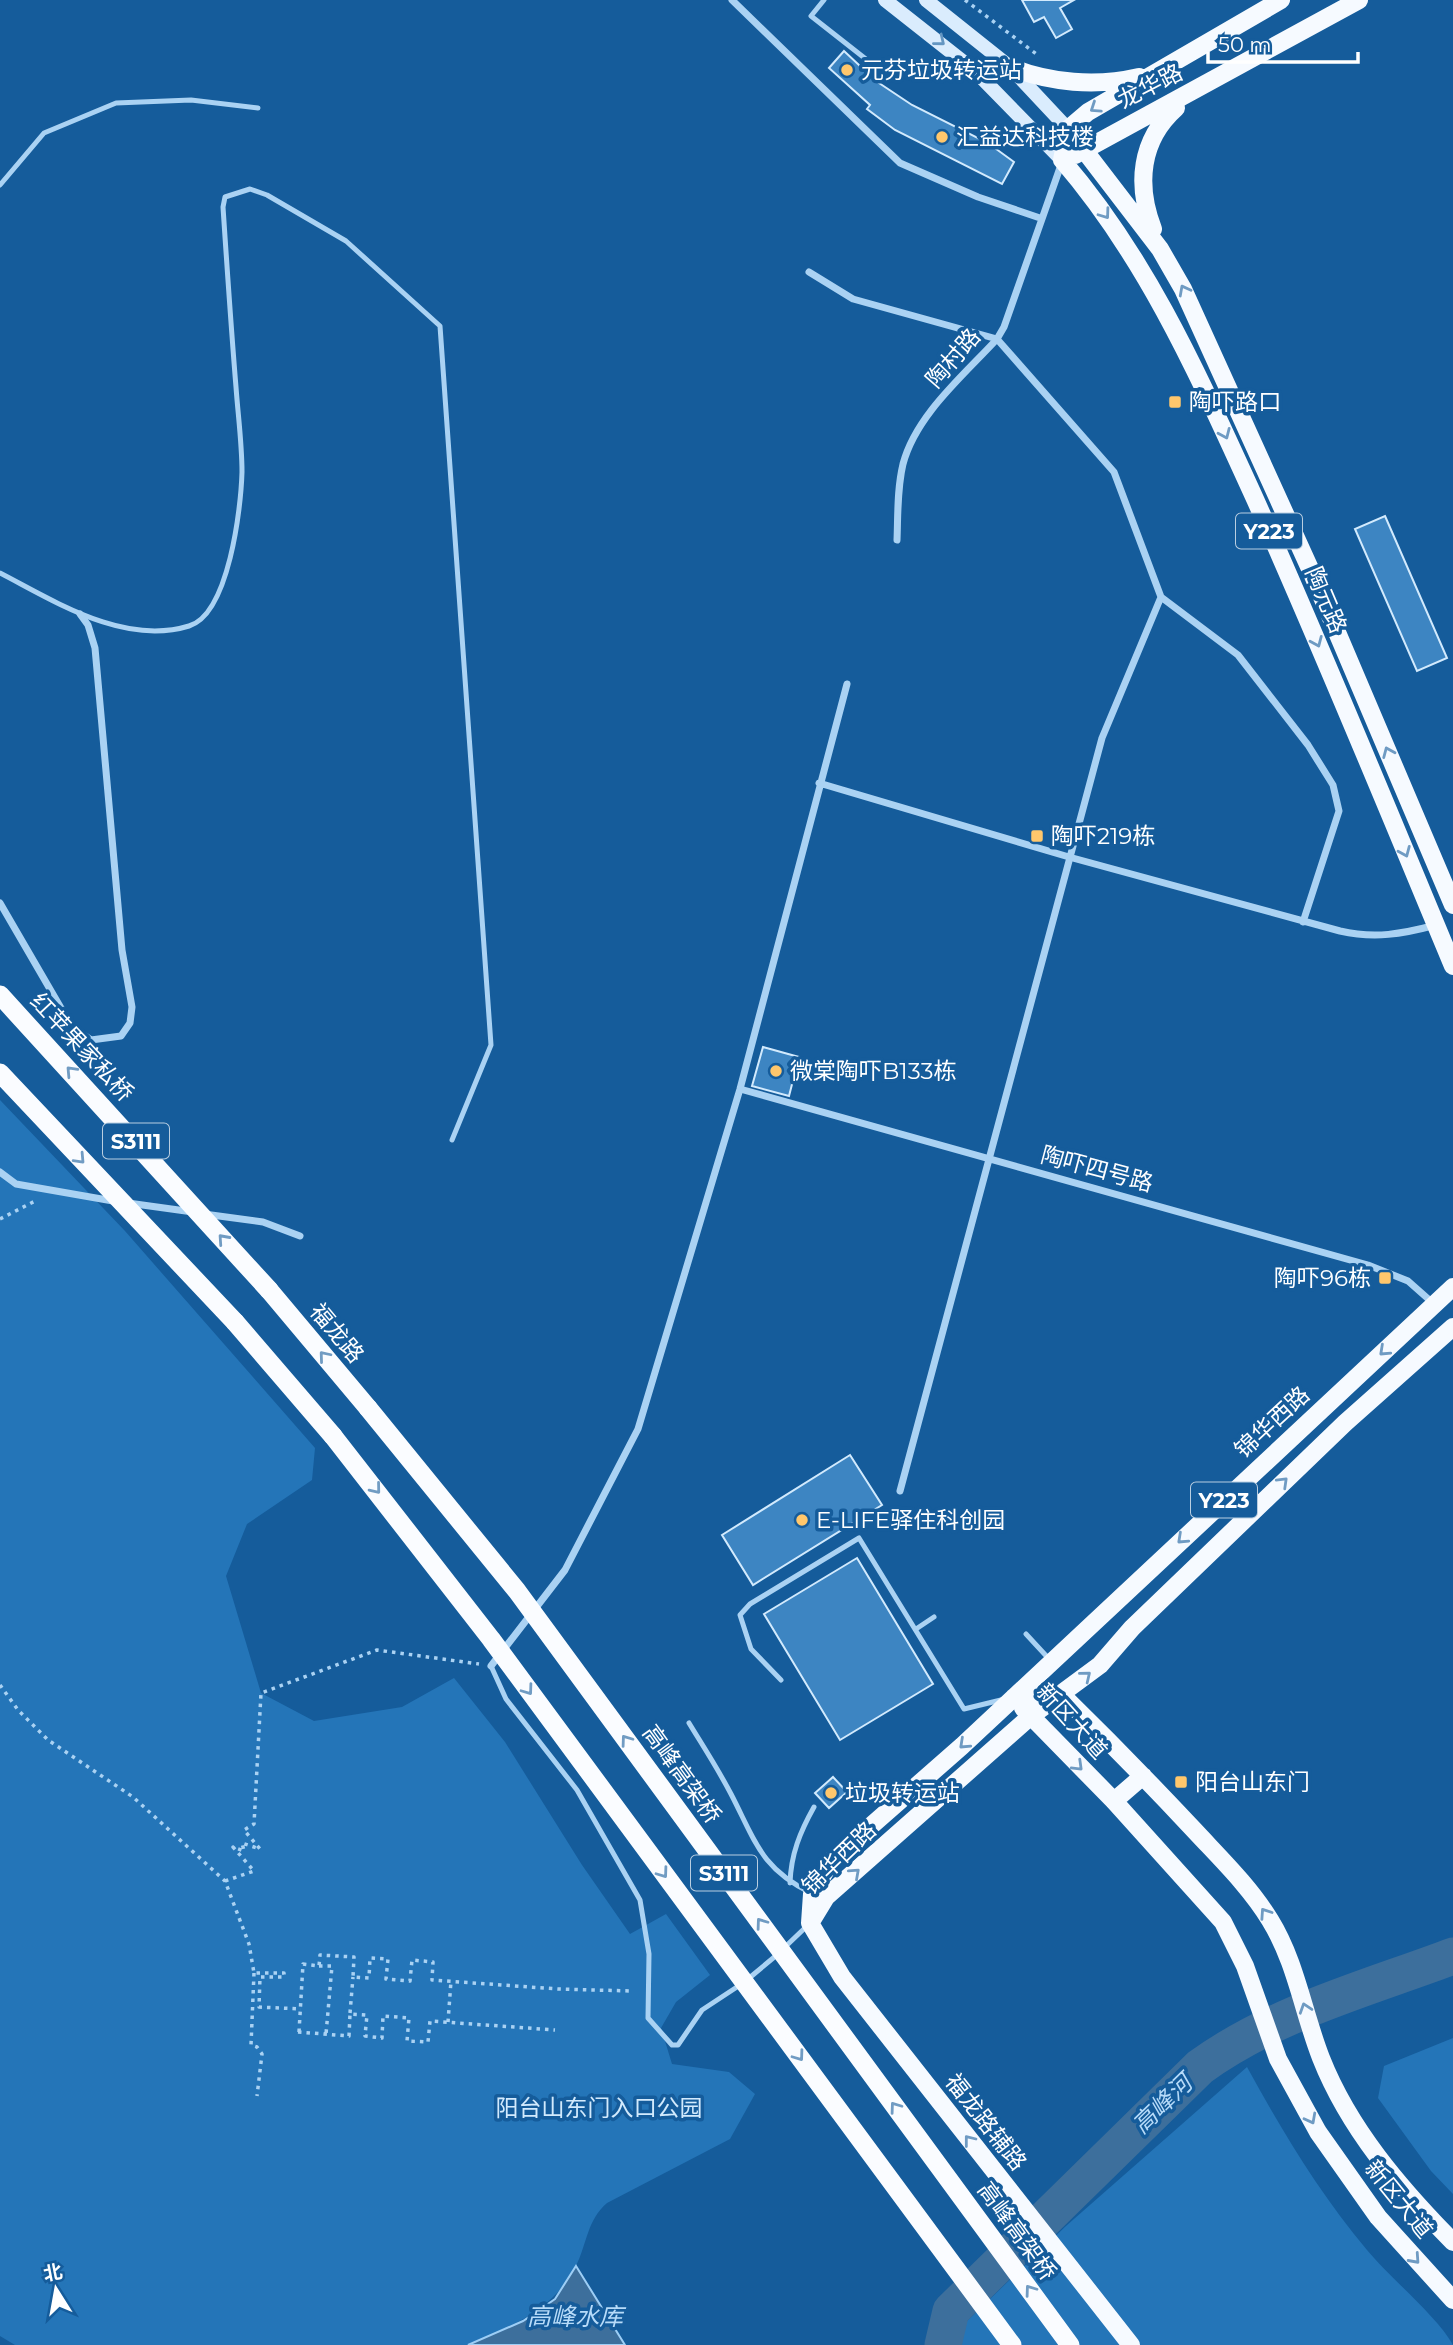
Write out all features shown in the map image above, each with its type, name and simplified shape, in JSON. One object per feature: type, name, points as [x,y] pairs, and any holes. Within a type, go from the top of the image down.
[{"type":"highway","name":"红苹果家私桥","points":[[0,995],[269,1290]]},
{"type":"highway","name":"S3111","points":[[0,1073],[235,1322],[333,1436],[491,1639],[1012,2345]]},
{"type":"highway","name":"福龙路","points":[[269,1290],[369,1408]]},
{"type":"highway","name":"高峰高架桥","points":[[369,1408],[517,1591],[1070,2345]]},
{"type":"main road","points":[[885,0],[975,71],[1062,160]]},
{"type":"main road","points":[[926,0],[1010,67],[1068,129],[1062,160]]},
{"type":"main road","name":"龙华路","points":[[1068,129],[1094,108],[1155,71],[1281,0]]},
{"type":"main road","name":"龙华路","points":[[1062,160],[1194,92],[1359,0]]},
{"type":"main road","points":[[1010,67],[1028,74],[1070,82],[1125,79],[1155,71]]},
{"type":"main road","points":[[1160,248],[1148,216],[1143,191],[1143,162],[1149,141],[1160,122],[1194,92]]},
{"type":"main road","name":"陶元路","points":[[1068,129],[1160,248],[1226,376],[1453,905]]},
{"type":"main road","name":"陶元路","points":[[1062,160],[1129,247],[1203,385],[1291,579],[1453,966]]},
{"type":"main road","name":"锦华西路","points":[[810,1923],[813,1894],[831,1861],[1014,1697],[1453,1287]]},
{"type":"main road","name":"锦华西路","points":[[810,1923],[826,1897],[1031,1716],[1100,1665],[1132,1628],[1345,1423],[1453,1327]]},
{"type":"main road","name":"新区大道","points":[[1014,1697],[1062,1695],[1143,1776],[1254,1896],[1284,1945],[1315,2042],[1338,2094],[1359,2129],[1410,2198],[1453,2242]]},
{"type":"main road","name":"新区大道","points":[[1014,1697],[1114,1801],[1223,1922],[1237,1945],[1278,2059],[1318,2132],[1385,2225],[1453,2300]]},
{"type":"main road","points":[[1114,1801],[1143,1776]]},
{"type":"main road","name":"福龙路辅路","points":[[810,1923],[842,1977],[1071,2272],[1131,2345]]},
{"type":"street","points":[[732,0],[900,163],[978,197],[1040,218]]},
{"type":"street","name":"陶村路","points":[[897,540],[898,494],[903,465],[912,440],[928,416],[997,339],[1062,160]]},
{"type":"street","points":[[809,272],[853,299],[997,339],[1114,472],[1161,597],[1238,655],[1308,745],[1332,785],[1339,811],[1303,922]]},
{"type":"street","points":[[900,1491],[1102,738],[1161,597]]},
{"type":"street","points":[[0,903],[72,1027],[91,1040],[121,1037],[130,1023],[132,1007],[122,950],[95,648],[88,625],[80,614]]},
{"type":"street","points":[[491,1666],[565,1570],[638,1429],[740,1089],[847,684]]},
{"type":"street","points":[[819,783],[1069,857],[1303,922],[1373,937],[1404,934],[1436,925]]},
{"type":"street","name":"陶吓四号路","points":[[740,1089],[1389,1271],[1416,1287],[1434,1305]]},
{"type":"street","points":[[0,1172],[16,1184],[53,1192],[263,1222],[300,1236]]},
{"type":"lane","points":[[824,0],[811,16],[890,78]]},
{"type":"lane","points":[[0,185],[44,133],[116,103],[191,100],[258,108]]},
{"type":"lane","points":[[0,573],[80,614],[135,629],[164,631],[192,625],[208,615],[219,591],[236,532],[242,471],[223,207],[225,197],[250,189],[267,195],[346,241],[440,326],[491,1045],[452,1140]]},
{"type":"lane","points":[[781,1680],[751,1649],[740,1615],[750,1604],[859,1538],[964,1709],[1014,1697]]},
{"type":"lane","points":[[916,1629],[934,1617]]},
{"type":"lane","points":[[1026,1634],[1051,1662]]},
{"type":"lane","points":[[491,1666],[506,1699],[577,1790],[640,1900],[649,1954],[648,2018],[672,2045],[682,2042],[702,2010],[771,1960],[810,1923]]},
{"type":"lane","points":[[689,1723],[729,1789],[766,1862],[790,1883],[813,1894]]},
{"type":"lane","points":[[790,1883],[791,1861],[800,1834],[814,1807]]},
{"type":"path","points":[[965,0],[1045,59]]},
{"type":"path","points":[[0,1219],[53,1192]]},
{"type":"path","points":[[225,1881],[254,1871],[233,1847],[244,1851],[242,1843],[260,1849],[244,1830],[254,1824],[261,1693],[377,1650],[491,1666]]},
{"type":"path","points":[[0,1685],[18,1710],[48,1740],[133,1797],[225,1881],[249,1944],[254,1973],[251,2045],[257,2047],[262,2054],[257,2096]]},
{"type":"path","points":[[319,1966],[320,1955],[354,1957],[349,2036],[299,2032],[303,1965],[319,1966],[332,1966],[327,2034]]},
{"type":"path","points":[[353,1977],[369,1978],[370,1958],[388,1959],[386,1979],[410,1981],[412,1960],[433,1962],[432,1980],[632,1991]]},
{"type":"path","points":[[254,1973],[284,1973],[284,1977],[260,1977],[259,2007],[301,2009]]},
{"type":"path","points":[[448,2022],[451,1981]]},
{"type":"path","points":[[350,2014],[367,2015],[365,2036],[382,2038],[383,2016],[409,2018],[407,2040],[428,2042],[430,2021],[555,2030]]},
{"type":"green space","name":"阳台山东门入口公园","points":[[0,1100],[125,1231],[315,1448],[312,1480],[247,1524],[226,1576],[261,1693],[314,1721],[402,1707],[454,1678],[505,1742],[582,1865],[630,1934],[666,1914],[710,1975],[676,2002],[661,2028],[672,2064],[729,2072],[755,2094],[730,2139],[607,2203],[600,2210],[567,2282],[543,2306],[515,2324],[468,2345],[15,2345],[0,2336]]},
{"type":"green space","points":[[1453,2038],[1453,2194],[1431,2171],[1378,2098],[1384,2066]]},
{"type":"green space","points":[[1247,2067],[1288,2138],[1333,2207],[1367,2250],[1436,2322],[1453,2345],[942,2345],[1066,2226]]},
{"type":"water","name":"高峰水库","points":[[576,2266],[625,2345],[468,2345],[523,2321],[555,2299]]},
{"type":"building","points":[[1022,0],[1074,0],[1060,8],[1072,29],[1056,38],[1044,17],[1034,22]]},
{"type":"building","name":"汇益达科技楼","points":[[844,51],[876,81],[912,105],[988,143],[1014,162],[1002,184],[895,130],[867,109],[870,105],[829,68]]},
{"type":"building","points":[[1385,516],[1447,658],[1417,671],[1355,529]]},
{"type":"building","name":"微棠陶吓B133栋","points":[[763,1047],[799,1057],[789,1096],[752,1086]]},
{"type":"building","name":"E-LIFE驿住科创园","points":[[850,1455],[882,1505],[753,1585],[722,1535]]},
{"type":"building","points":[[857,1558],[933,1684],[840,1740],[764,1614]]},
{"type":"building","name":"垃圾转运站","points":[[833,1777],[847,1792],[829,1808],[815,1793]]},
{"type":"waterway","name":"高峰河","points":[[943,2345],[951,2311],[1200,2067],[1259,2031],[1290,2017],[1453,1956]]},
{"type":"place","name":"元芬垃圾转运站","points":[[847,70]]},
{"type":"place","name":"汇益达科技楼","points":[[942,137]]},
{"type":"place","name":"陶吓路口","points":[[1175,402]]},
{"type":"place","name":"陶吓219栋","points":[[1037,836]]},
{"type":"place","name":"微棠陶吓B133栋","points":[[776,1071]]},
{"type":"place","name":"陶吓96栋","points":[[1385,1278]]},
{"type":"place","name":"E-LIFE驿住科创园","points":[[802,1520]]},
{"type":"place","name":"阳台山东门","points":[[1181,1782]]},
{"type":"place","name":"垃圾转运站","points":[[831,1793]]}]
